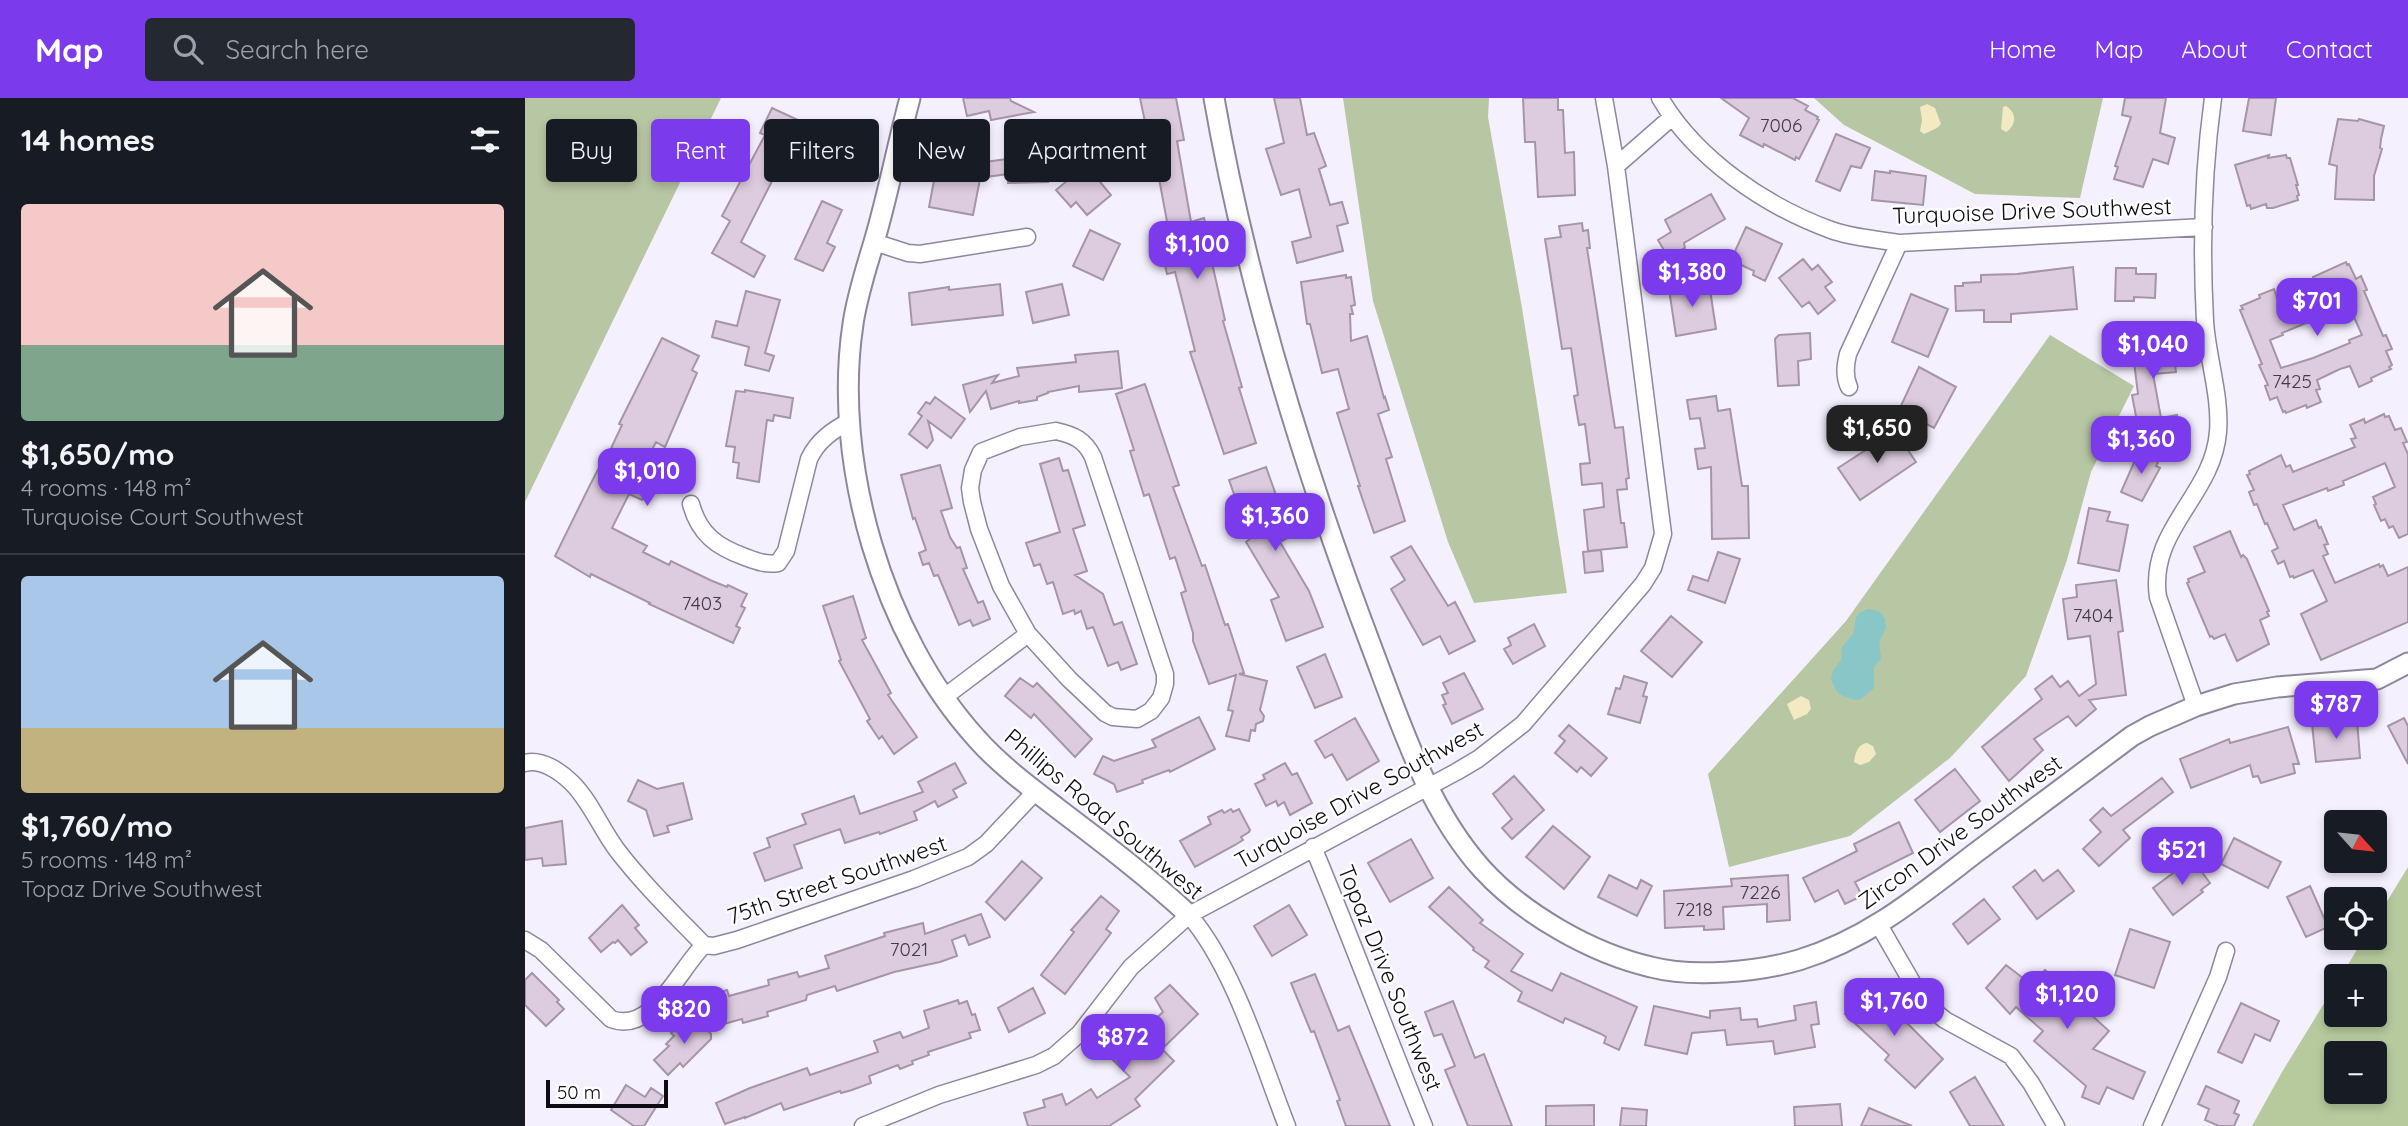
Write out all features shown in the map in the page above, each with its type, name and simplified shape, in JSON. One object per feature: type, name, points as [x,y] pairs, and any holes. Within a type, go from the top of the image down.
[{"type":"street","name":"Phillips Road Southwest","points":[[910,98],[853,323],[847,385],[855,468],[879,566],[915,654],[943,698],[978,740],[1035,792],[1162,891],[1189,915],[1206,938],[1237,997],[1287,1126]]},
{"type":"street","name":"Zircon Drive Southwest","points":[[1214,98],[1253,279],[1301,452],[1389,694],[1429,786],[1459,840],[1484,871],[1534,915],[1582,941],[1649,967],[1693,972],[1777,965],[1823,951],[1878,925],[1913,902],[2132,736],[2150,726],[2196,706],[2234,694],[2377,679],[2408,663]]},
{"type":"street","name":"Turquoise Drive Southwest","points":[[863,1126],[939,1095],[1036,1065],[1054,1056],[1080,1033],[1131,967],[1189,915],[1478,759],[1523,724],[1630,602],[1653,568],[1664,534],[1616,166],[1604,98]]},
{"type":"street","name":"Turquoise Drive Southwest","points":[[1660,98],[1672,117],[1718,165],[1792,214],[1841,233],[1899,243],[2204,227]]},
{"type":"street","points":[[2196,706],[2158,597],[2156,582],[2162,547],[2211,467],[2218,429],[2205,323],[2204,227],[2213,98]]},
{"type":"street","points":[[1616,166],[1672,117]]},
{"type":"street","points":[[874,242],[920,254],[1027,237]]},
{"type":"street","points":[[1849,387],[1845,379],[1848,354],[1899,243]]},
{"type":"street","points":[[691,504],[698,524],[725,550],[761,563],[778,563],[786,551],[809,459],[815,447],[834,429],[850,421]]},
{"type":"street","points":[[1056,431],[1080,439],[1087,445],[1093,457],[1165,674],[1161,698],[1151,711],[1137,719],[1113,717],[1105,713],[1069,679],[1028,634],[1013,610],[997,575],[979,528],[970,488],[973,470],[981,452],[1020,437],[1056,431]]},
{"type":"street","points":[[943,698],[1028,634]]},
{"type":"street","points":[[525,762],[545,765],[571,782],[646,886],[704,945]]},
{"type":"street","name":"75th Street Southwest","points":[[525,940],[541,950],[611,1018],[621,1023],[633,1021],[644,1017],[704,945],[714,946],[737,940],[914,879],[968,857],[986,845],[1035,792]]},
{"type":"street","name":"Topaz Drive Southwest","points":[[1313,847],[1424,1126]]},
{"type":"street","points":[[1878,925],[1924,1003],[1945,1020],[2011,1056],[2031,1083],[2056,1126]]},
{"type":"street","points":[[2152,1126],[2218,977],[2226,951]]},
{"type":"shaded area","points":[[525,98],[721,98],[711,119],[651,119],[651,182],[680,182],[525,502]]},
{"type":"shaded area","points":[[1343,98],[1489,98],[1488,117],[1522,308],[1567,593],[1474,603],[1448,542],[1373,301]]},
{"type":"shaded area","points":[[1814,98],[2103,98],[2080,198],[1975,194],[1844,125]]},
{"type":"shaded area","points":[[2050,335],[2134,386],[2091,472],[2067,560],[2026,676],[1950,758],[1850,836],[1729,867],[1708,774],[1846,621]]},
{"type":"shaded area","points":[[1868,609],[1879,611],[1885,619],[1886,628],[1879,642],[1881,658],[1874,667],[1874,688],[1861,699],[1855,700],[1837,692],[1831,680],[1833,671],[1841,660],[1842,647],[1853,634],[1856,618],[1859,613]]},
{"type":"shaded area","points":[[2408,867],[2408,1126],[2252,1126],[2324,1004],[2324,1027],[2387,1027],[2387,964],[2348,964],[2357,950],[2387,950],[2387,901]]},
{"type":"sand","points":[[1927,104],[1935,108],[1941,124],[1924,134],[1920,131],[1920,107]]},
{"type":"sand","points":[[2006,106],[2014,119],[2006,132],[2001,129],[2003,107]]},
{"type":"sand","points":[[1801,696],[1809,700],[1811,709],[1794,720],[1787,704]]},
{"type":"sand","points":[[1867,743],[1873,746],[1876,754],[1869,762],[1860,765],[1854,762],[1855,755],[1859,747]]},
{"type":"building","points":[[963,98],[1010,98],[1034,112],[991,120],[989,111],[967,116]]},
{"type":"building","points":[[1140,98],[1176,98],[1184,140],[1177,141],[1191,222],[1204,218],[1225,320],[1223,321],[1256,443],[1224,454],[1190,352],[1195,351],[1175,272],[1167,274],[1162,253],[1168,251],[1163,229],[1168,227],[1160,182],[1171,182],[1171,119],[1144,119]]},
{"type":"building","points":[[1274,98],[1300,98],[1307,135],[1314,133],[1326,166],[1319,169],[1330,205],[1342,202],[1348,223],[1337,226],[1343,251],[1297,263],[1292,242],[1311,237],[1299,189],[1281,195],[1266,149],[1284,143]]},
{"type":"building","points":[[1523,98],[1558,98],[1558,110],[1563,110],[1565,153],[1574,152],[1575,195],[1538,197],[1535,142],[1525,142]]},
{"type":"building","points":[[1721,98],[1793,98],[1808,106],[1805,110],[1819,120],[1799,159],[1796,157],[1795,160],[1740,135],[1749,118]]},
{"type":"building","points":[[2125,98],[2166,98],[2160,133],[2175,138],[2168,164],[2153,159],[2143,187],[2114,179],[2118,167],[2115,166],[2131,117],[2122,115]]},
{"type":"building","points":[[2249,98],[2276,98],[2271,135],[2243,131]]},
{"type":"building","points":[[772,108],[796,119],[767,119]]},
{"type":"building","points":[[2338,119],[2359,119],[2384,126],[2382,149],[2374,176],[2374,200],[2335,199],[2337,166],[2329,164]]},
{"type":"building","points":[[1836,134],[1870,148],[1861,168],[1851,166],[1840,191],[1816,181]]},
{"type":"building","points":[[764,137],[764,182],[772,182],[741,242],[765,256],[754,277],[712,253],[730,221],[722,216],[740,182],[750,182],[750,163]]},
{"type":"building","points":[[2269,155],[2268,158],[2286,155],[2290,158],[2298,185],[2298,200],[2273,208],[2267,208],[2266,204],[2251,209],[2250,205],[2247,206],[2235,165]]},
{"type":"building","points":[[1004,159],[1004,175],[990,176],[990,161]]},
{"type":"building","points":[[1875,171],[1926,176],[1923,205],[1872,200]]},
{"type":"building","points":[[934,182],[979,182],[973,215],[929,207]]},
{"type":"building","points":[[1066,182],[1100,182],[1111,195],[1087,215],[1076,202],[1071,207],[1056,190]]},
{"type":"building","points":[[1711,194],[1725,219],[1684,243],[1685,248],[1668,257],[1658,240],[1671,232],[1665,220]]},
{"type":"building","points":[[822,201],[842,210],[827,243],[835,247],[823,271],[795,259]]},
{"type":"building","points":[[1582,223],[1583,231],[1588,230],[1590,248],[1587,248],[1615,428],[1623,427],[1629,478],[1626,479],[1627,489],[1617,490],[1627,547],[1588,551],[1584,510],[1604,507],[1602,483],[1582,485],[1580,464],[1590,463],[1585,424],[1579,425],[1574,396],[1578,395],[1571,348],[1562,349],[1545,239],[1561,237],[1559,226]]},
{"type":"building","points":[[1746,227],[1782,244],[1765,281],[1753,275],[1754,271],[1731,260]]},
{"type":"building","points":[[1090,230],[1120,244],[1103,280],[1073,266]]},
{"type":"building","points":[[1803,259],[1812,270],[1818,265],[1832,282],[1825,287],[1835,300],[1818,314],[1809,302],[1802,307],[1779,278]]},
{"type":"building","points":[[2346,262],[2356,279],[2361,276],[2367,290],[2364,291],[2383,336],[2386,335],[2392,349],[2386,351],[2392,365],[2389,367],[2391,369],[2359,387],[2350,366],[2340,369],[2317,380],[2320,389],[2316,390],[2321,402],[2286,413],[2283,412],[2277,397],[2270,400],[2265,386],[2268,385],[2259,365],[2262,364],[2240,310],[2243,309],[2241,306],[2274,289],[2278,301],[2282,299],[2286,308],[2315,296],[2312,287],[2316,285],[2313,277]],"holes":[[[2350,308],[2362,335],[2349,340],[2350,343],[2281,368],[2270,340],[2337,310],[2338,313]]]},
{"type":"building","points":[[2073,267],[2077,309],[2011,314],[2011,322],[1984,322],[1984,310],[1956,311],[1955,286],[1981,282],[1981,275],[2017,274]]},
{"type":"building","points":[[2116,268],[2136,268],[2136,274],[2156,274],[2155,298],[2134,297],[2134,301],[2115,301]]},
{"type":"building","points":[[1346,275],[1346,278],[1351,277],[1355,305],[1351,306],[1353,314],[1350,314],[1351,341],[1367,336],[1389,410],[1378,414],[1392,457],[1386,459],[1405,521],[1374,533],[1337,413],[1349,409],[1338,369],[1322,373],[1310,324],[1307,324],[1301,282]]},
{"type":"building","points":[[1709,283],[1716,329],[1676,336],[1669,289]]},
{"type":"building","points":[[1000,284],[1003,315],[912,325],[909,293]]},
{"type":"building","points":[[1062,284],[1069,315],[1033,323],[1026,292]]},
{"type":"building","points":[[746,291],[780,300],[765,353],[774,356],[769,371],[745,365],[749,347],[712,337],[716,321],[737,326]]},
{"type":"building","points":[[1911,294],[1948,309],[1928,357],[1892,342]]},
{"type":"building","points":[[2170,325],[2176,372],[2153,374],[2161,418],[2177,415],[2181,435],[2141,443],[2132,395],[2138,394],[2130,330]]},
{"type":"building","points":[[1810,333],[1811,359],[1798,361],[1799,385],[1778,386],[1775,339],[1779,335]]},
{"type":"building","points":[[662,338],[699,356],[692,370],[697,373],[665,447],[656,442],[640,473],[652,479],[642,500],[629,494],[612,528],[647,546],[643,552],[669,565],[671,561],[747,594],[741,606],[745,608],[736,626],[740,628],[733,643],[591,574],[590,577],[555,556],[605,456],[607,457],[622,425],[619,424]]},
{"type":"building","points":[[1118,351],[1122,388],[1079,392],[1079,386],[1048,392],[1037,397],[1037,400],[1019,401],[991,409],[986,391],[970,412],[963,385],[998,375],[992,383],[1019,376],[1017,368],[1076,362],[1075,355]]},
{"type":"building","points":[[1919,367],[1956,387],[1934,428],[1899,410]]},
{"type":"building","points":[[1145,384],[1179,485],[1173,487],[1202,566],[1205,565],[1225,625],[1228,624],[1244,673],[1239,674],[1267,681],[1260,710],[1264,716],[1263,721],[1256,724],[1255,731],[1251,730],[1249,741],[1226,736],[1233,711],[1228,710],[1236,675],[1209,684],[1193,641],[1181,593],[1186,591],[1175,557],[1170,559],[1149,494],[1144,496],[1130,451],[1134,450],[1116,394]]},
{"type":"building","points":[[736,391],[793,398],[790,418],[774,415],[773,421],[767,420],[759,482],[737,478],[739,463],[733,462],[735,447],[726,446]]},
{"type":"building","points":[[1716,396],[1718,411],[1730,409],[1742,486],[1748,486],[1749,538],[1712,539],[1711,467],[1698,469],[1695,449],[1705,448],[1700,418],[1690,419],[1687,400]]},
{"type":"building","points":[[935,397],[965,419],[951,438],[928,421],[933,440],[927,448],[909,434],[922,416],[918,413],[926,402],[930,404]]},
{"type":"building","points":[[2384,414],[2385,417],[2389,416],[2395,430],[2401,428],[2407,442],[2403,443],[2408,454],[2408,534],[2399,538],[2393,526],[2389,528],[2385,519],[2381,521],[2374,505],[2376,504],[2373,497],[2395,487],[2385,463],[2343,481],[2344,485],[2328,491],[2327,488],[2283,505],[2294,530],[2316,520],[2319,528],[2321,527],[2328,544],[2324,545],[2328,554],[2323,556],[2335,583],[2379,564],[2380,567],[2383,565],[2388,576],[2408,567],[2408,622],[2321,660],[2301,614],[2327,601],[2313,570],[2294,578],[2290,577],[2284,561],[2278,564],[2272,551],[2278,548],[2257,504],[2254,505],[2249,492],[2254,490],[2247,475],[2250,474],[2249,471],[2281,455],[2286,467],[2290,465],[2293,472],[2355,447],[2351,439],[2356,438],[2350,425],[2364,419],[2365,423]]},
{"type":"building","points":[[1895,431],[1916,462],[1860,500],[1838,468]]},
{"type":"building","points":[[2139,451],[2159,460],[2156,466],[2160,468],[2142,501],[2121,492]]},
{"type":"building","points":[[1059,458],[1063,471],[1068,470],[1085,525],[1073,529],[1087,571],[1075,575],[1103,594],[1114,625],[1122,622],[1137,664],[1121,670],[1118,662],[1108,666],[1093,627],[1087,629],[1081,611],[1075,614],[1074,610],[1063,614],[1053,582],[1047,584],[1040,564],[1034,566],[1026,543],[1060,532],[1040,464]]},
{"type":"building","points":[[940,465],[952,508],[941,511],[950,537],[957,548],[960,547],[967,568],[963,569],[978,603],[983,601],[990,619],[973,626],[970,620],[959,625],[938,575],[934,576],[929,563],[923,565],[919,553],[926,550],[915,518],[913,519],[901,475]]},
{"type":"building","points":[[1266,467],[1293,535],[1280,542],[1309,591],[1323,627],[1286,641],[1271,600],[1279,597],[1246,542],[1250,539],[1229,480]]},
{"type":"building","points":[[2089,508],[2110,512],[2107,521],[2128,525],[2119,571],[2078,563]]},
{"type":"building","points":[[2230,531],[2241,557],[2243,555],[2247,559],[2269,611],[2269,616],[2260,620],[2269,644],[2237,661],[2225,634],[2214,639],[2210,637],[2187,583],[2188,579],[2205,572],[2194,547]]},
{"type":"building","points":[[1411,546],[1448,606],[1455,602],[1475,641],[1449,654],[1440,636],[1423,645],[1391,589],[1405,580],[1391,557]]},
{"type":"building","points":[[1601,550],[1603,571],[1585,573],[1583,552]]},
{"type":"building","points":[[1718,552],[1740,559],[1725,603],[1688,590],[1693,576],[1708,581]]},
{"type":"building","points":[[2116,580],[2123,631],[2118,632],[2126,695],[2089,700],[2096,709],[2076,726],[2068,716],[2034,739],[2043,750],[2009,781],[1982,747],[2042,699],[2035,689],[2052,676],[2060,687],[2068,681],[2079,696],[2096,684],[2090,636],[2068,639],[2063,599],[2077,597],[2076,585]]},
{"type":"building","points":[[853,596],[866,638],[862,640],[891,693],[888,695],[917,737],[894,754],[882,736],[879,739],[867,721],[870,719],[839,661],[841,660],[823,606]]},
{"type":"building","points":[[1671,616],[1702,642],[1672,677],[1641,651]]},
{"type":"building","points":[[1534,624],[1545,646],[1513,664],[1504,649],[1511,645],[1508,638]]},
{"type":"building","points":[[1325,654],[1342,697],[1315,708],[1297,667]]},
{"type":"building","points":[[1464,673],[1483,709],[1452,724],[1443,705],[1446,704],[1442,695],[1448,693],[1443,683]]},
{"type":"building","points":[[1624,676],[1647,683],[1643,696],[1647,697],[1640,723],[1608,714],[1616,688],[1620,689]]},
{"type":"building","points":[[1020,678],[1033,687],[1037,683],[1092,739],[1075,757],[1034,714],[1031,718],[1005,696]]},
{"type":"building","points":[[1199,717],[1215,749],[1170,772],[1169,770],[1142,780],[1143,783],[1117,792],[1114,784],[1094,774],[1103,756],[1114,761],[1156,747],[1152,740]]},
{"type":"building","points":[[1355,718],[1379,761],[1347,780],[1332,754],[1325,758],[1315,741]]},
{"type":"building","points":[[2404,718],[2408,726],[2408,764],[2388,726]]},
{"type":"building","points":[[2357,720],[2360,758],[2316,762],[2312,724]]},
{"type":"building","points":[[1569,725],[1607,758],[1591,776],[1581,767],[1577,772],[1555,753],[1565,741],[1559,736]]},
{"type":"building","points":[[2288,727],[2299,764],[2293,764],[2295,773],[2261,783],[2258,776],[2253,777],[2250,765],[2191,788],[2180,759],[2229,739],[2230,743]]},
{"type":"building","points":[[955,763],[966,783],[953,790],[957,797],[938,807],[935,801],[914,812],[917,820],[880,834],[879,832],[845,843],[840,829],[794,845],[802,868],[765,881],[754,853],[770,847],[767,838],[806,824],[802,814],[854,796],[860,814],[923,792],[918,782]]},
{"type":"building","points":[[1285,763],[1292,775],[1297,773],[1312,803],[1290,815],[1284,802],[1278,806],[1276,801],[1266,806],[1255,784],[1265,779],[1263,775]]},
{"type":"building","points":[[1955,769],[1980,801],[1940,832],[1915,800]]},
{"type":"building","points":[[1514,776],[1544,810],[1512,839],[1502,828],[1512,819],[1493,794]]},
{"type":"building","points":[[2162,778],[2173,792],[2123,830],[2130,838],[2099,866],[2083,849],[2101,832],[2090,820],[2103,808],[2111,816]]},
{"type":"building","points":[[638,780],[657,789],[683,783],[692,819],[667,826],[669,832],[654,836],[646,810],[628,801]]},
{"type":"building","points":[[1231,809],[1233,812],[1239,809],[1249,832],[1241,837],[1243,840],[1195,867],[1180,841],[1211,824],[1208,817]]},
{"type":"building","points":[[562,821],[566,864],[543,866],[542,858],[525,860],[525,828]]},
{"type":"building","points":[[1899,822],[1913,853],[1855,882],[1862,896],[1845,904],[1838,890],[1815,902],[1803,878],[1857,851],[1854,844]]},
{"type":"building","points":[[1553,826],[1590,857],[1564,889],[1526,857]]},
{"type":"building","points":[[2234,838],[2281,862],[2268,888],[2221,864]]},
{"type":"building","points":[[1411,839],[1433,878],[1390,902],[1368,863]]},
{"type":"building","points":[[2192,859],[2210,883],[2201,890],[2203,892],[2173,915],[2153,888]]},
{"type":"building","points":[[1022,861],[1042,878],[1005,920],[986,902]]},
{"type":"building","points":[[2035,870],[2043,881],[2058,870],[2074,891],[2037,919],[2013,887]]},
{"type":"building","points":[[1609,875],[1637,889],[1641,880],[1652,886],[1637,916],[1598,897]]},
{"type":"building","points":[[1788,875],[1790,920],[1767,922],[1767,904],[1723,907],[1724,929],[1704,930],[1704,926],[1665,928],[1664,891],[1732,886],[1731,879]]},
{"type":"building","points":[[2310,886],[2324,918],[2324,929],[2306,937],[2287,897]]},
{"type":"building","points":[[1449,887],[1483,920],[1480,923],[1523,954],[1511,971],[1552,991],[1561,973],[1637,1007],[1619,1050],[1604,1043],[1606,1037],[1601,1034],[1565,1018],[1563,1023],[1518,1001],[1522,992],[1485,967],[1489,961],[1473,950],[1474,948],[1429,907]]},
{"type":"building","points":[[1101,896],[1119,911],[1106,929],[1111,933],[1065,994],[1041,975],[1074,932],[1071,930]]},
{"type":"building","points":[[1984,899],[2000,919],[1968,944],[1953,924]]},
{"type":"building","points":[[622,905],[639,925],[635,928],[647,942],[631,955],[618,940],[601,952],[589,938]]},
{"type":"building","points":[[1289,905],[1307,935],[1272,956],[1254,926]]},
{"type":"building","points":[[981,914],[990,937],[969,945],[965,935],[952,940],[957,956],[894,972],[837,991],[835,986],[807,995],[806,1000],[767,1012],[768,1016],[743,1023],[742,1019],[720,1025],[711,995],[727,990],[729,996],[769,985],[768,980],[797,972],[799,977],[829,968],[825,956],[885,936],[884,933],[923,923],[925,934]]},
{"type":"building","points":[[2130,929],[2170,942],[2154,988],[2115,975]]},
{"type":"building","points":[[2006,965],[2032,985],[2045,970],[2065,988],[2079,972],[2091,984],[2076,1001],[2109,1031],[2093,1049],[2145,1072],[2133,1099],[2107,1087],[2099,1104],[2082,1097],[2086,1086],[2034,1041],[2043,1031],[2016,1007],[2010,1014],[1986,988]]},
{"type":"building","points":[[532,973],[559,1000],[557,1002],[564,1009],[546,1026],[525,1005],[525,980]]},
{"type":"building","points":[[1315,974],[1338,1031],[1349,1026],[1390,1126],[1346,1126],[1337,1101],[1340,1100],[1314,1031],[1311,1032],[1291,983]]},
{"type":"building","points":[[1170,985],[1198,1014],[1162,1049],[1174,1061],[1135,1099],[1140,1106],[1109,1126],[1028,1126],[1024,1113],[1045,1107],[1043,1100],[1062,1094],[1066,1105],[1091,1089],[1097,1098],[1130,1077],[1110,1057],[1123,1044],[1130,1052],[1157,1025],[1153,1021],[1163,1012],[1155,998]]},
{"type":"building","points":[[1863,987],[1885,1007],[1888,1004],[1943,1059],[1915,1088],[1885,1060],[1889,1055],[1845,1014],[1852,1006],[1848,1003]]},
{"type":"building","points":[[1033,988],[1045,1013],[1009,1032],[998,1008]]},
{"type":"building","points":[[958,1000],[959,1004],[967,1001],[972,1015],[975,1014],[980,1030],[969,1033],[971,1038],[928,1052],[929,1055],[900,1069],[898,1065],[869,1076],[871,1083],[852,1090],[840,1091],[784,1110],[781,1103],[725,1124],[716,1103],[807,1068],[810,1075],[878,1052],[874,1041],[900,1032],[903,1038],[929,1028],[924,1011]]},
{"type":"building","points":[[1453,1001],[1475,1058],[1484,1054],[1512,1126],[1468,1126],[1445,1070],[1455,1066],[1442,1034],[1434,1036],[1425,1012]]},
{"type":"building","points":[[1816,1002],[1819,1024],[1811,1025],[1815,1047],[1775,1054],[1773,1041],[1727,1045],[1725,1030],[1692,1033],[1687,1054],[1645,1045],[1654,1006],[1710,1018],[1710,1011],[1740,1008],[1741,1020],[1757,1019],[1758,1027],[1796,1020],[1794,1006]]},
{"type":"building","points":[[2241,1003],[2279,1021],[2270,1041],[2255,1034],[2242,1063],[2218,1052]]},
{"type":"building","points":[[694,1017],[711,1034],[711,1039],[683,1067],[680,1063],[668,1075],[654,1060],[669,1046],[666,1044],[674,1036],[671,1033],[679,1025],[683,1028]]},
{"type":"building","points":[[1975,1077],[2004,1126],[1970,1126],[1950,1092]]},
{"type":"building","points":[[626,1085],[645,1097],[651,1088],[663,1096],[644,1126],[634,1126],[611,1110]]},
{"type":"building","points":[[2206,1086],[2239,1101],[2234,1113],[2239,1115],[2234,1126],[2219,1126],[2205,1120],[2209,1109],[2198,1104]]},
{"type":"building","points":[[1840,1104],[1842,1126],[1795,1126],[1794,1107]]},
{"type":"building","points":[[1594,1105],[1594,1126],[1546,1126],[1546,1106]]},
{"type":"building","points":[[1622,1108],[1647,1110],[1646,1126],[1620,1126]]},
{"type":"building","points":[[1869,1108],[1912,1126],[1861,1126]]}]
